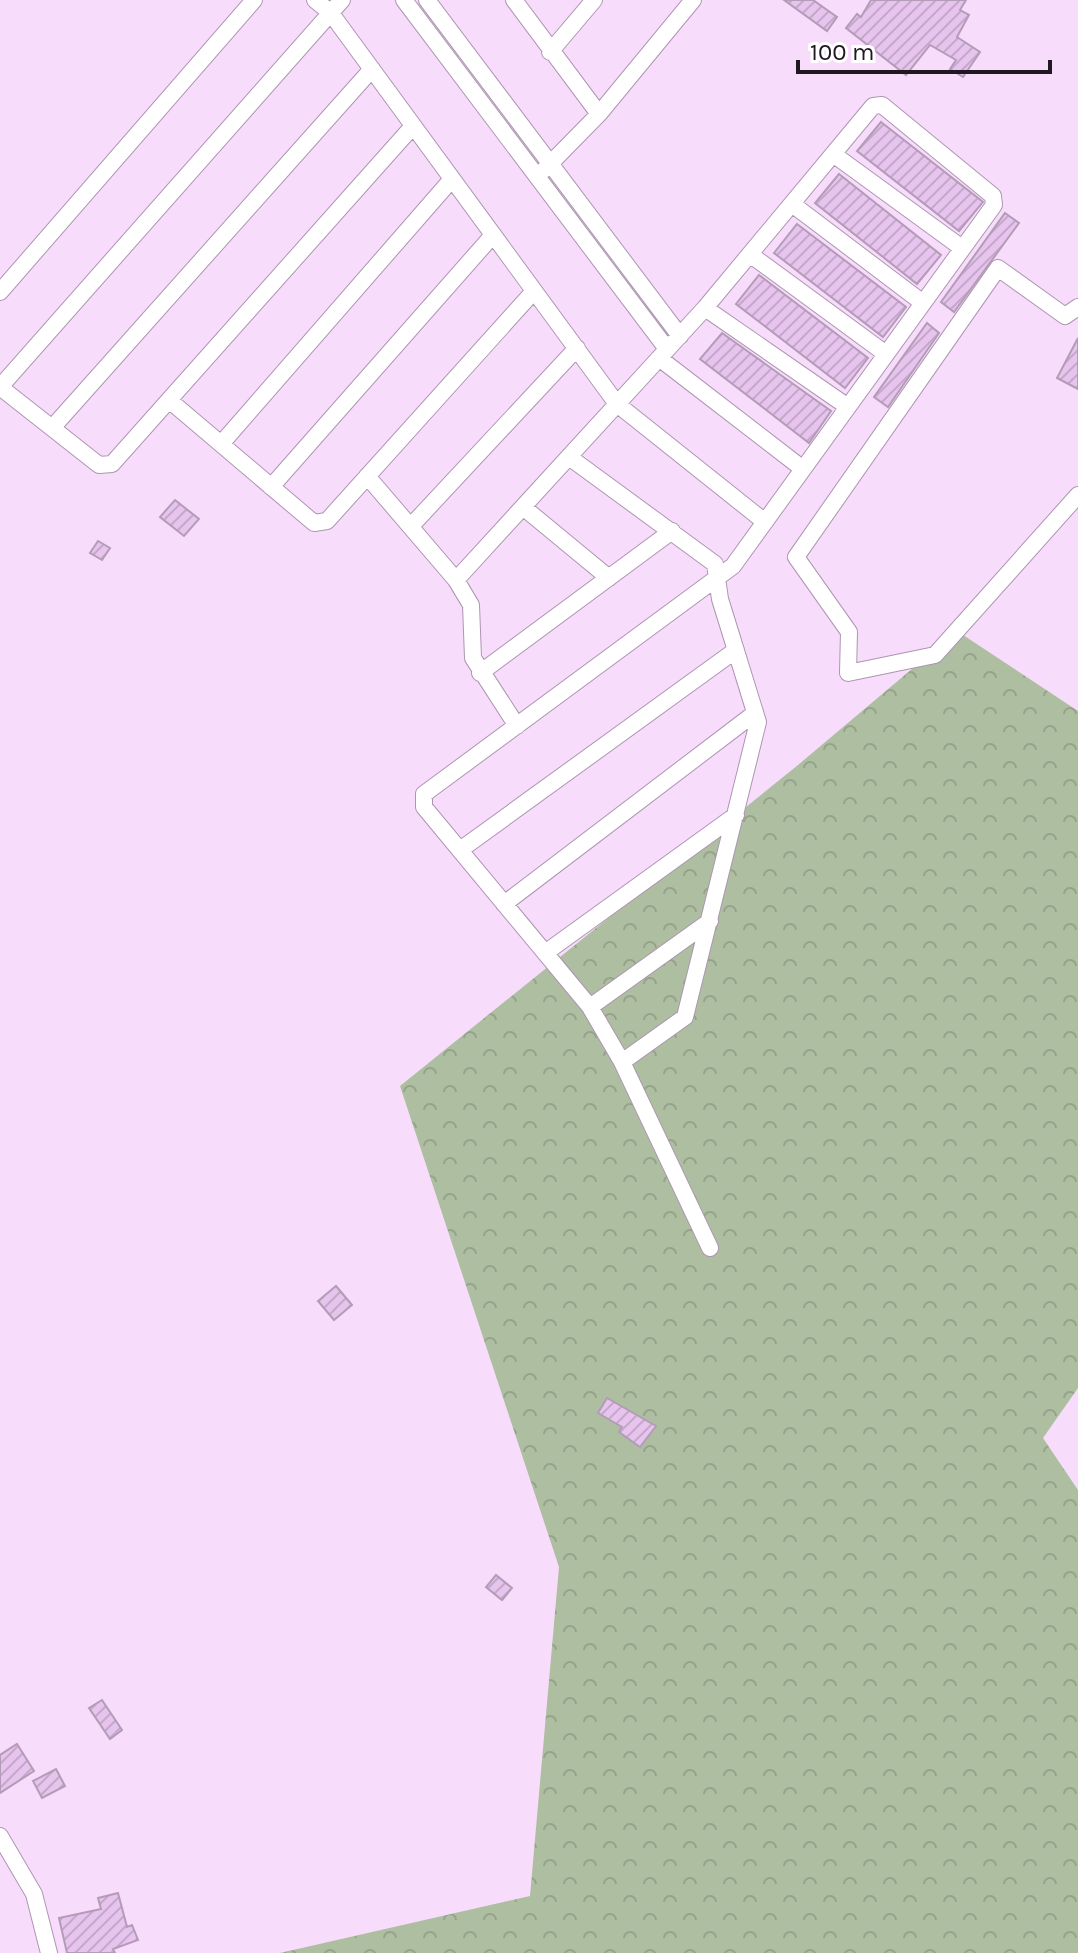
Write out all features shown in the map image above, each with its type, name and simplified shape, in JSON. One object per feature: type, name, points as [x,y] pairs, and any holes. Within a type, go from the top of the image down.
[{"type":"street","points":[[0,292],[254,0]]},
{"type":"street","points":[[315,0],[336,6],[372,69],[617,404],[765,522]]},
{"type":"street","points":[[404,0],[537,177],[663,354],[803,469]]},
{"type":"street","points":[[427,0],[680,336]]},
{"type":"street","points":[[514,0],[599,114]]},
{"type":"street","points":[[550,52],[594,0]]},
{"type":"street","points":[[537,177],[599,114],[693,0]]},
{"type":"street","points":[[336,6],[0,387],[99,465],[112,464],[413,126]]},
{"type":"street","points":[[52,428],[372,69]]},
{"type":"street","points":[[456,580],[705,308],[873,106],[882,105],[993,196],[994,205],[733,566],[424,794],[424,807],[590,1007],[622,1062],[710,1248]]},
{"type":"street","points":[[833,154],[962,248]]},
{"type":"street","points":[[221,444],[452,179]]},
{"type":"street","points":[[792,204],[923,303]]},
{"type":"street","points":[[271,487],[493,235]]},
{"type":"street","points":[[751,255],[886,354]]},
{"type":"street","points":[[1078,307],[1065,316],[998,268],[796,557],[849,632],[848,673],[935,655],[1078,495]]},
{"type":"street","points":[[169,400],[271,487],[320,524],[327,521],[534,291]]},
{"type":"street","points":[[705,308],[848,407]]},
{"type":"street","points":[[411,526],[577,348]]},
{"type":"street","points":[[569,457],[715,564],[758,722],[685,1017],[622,1062]]},
{"type":"street","points":[[367,476],[456,580],[471,605],[473,658],[517,726]]},
{"type":"street","points":[[523,507],[609,578]]},
{"type":"street","points":[[480,673],[672,531]]},
{"type":"street","points":[[460,850],[736,650]]},
{"type":"street","points":[[504,904],[755,713]]},
{"type":"street","points":[[545,953],[736,815]]},
{"type":"street","points":[[590,1007],[710,921]]},
{"type":"street","points":[[0,1836],[34,1894],[49,1953]]},
{"type":"green space","points":[[957,631],[1078,711],[1078,1388],[1043,1438],[1078,1490],[1078,1953],[280,1953],[530,1896],[559,1567],[400,1086],[798,765]]},
{"type":"building","points":[[784,0],[813,0],[837,17],[827,31]]},
{"type":"building","points":[[871,0],[966,0],[960,10],[969,15],[957,37],[980,52],[963,77],[950,69],[956,60],[930,45],[906,75],[846,28],[857,14],[861,17]]},
{"type":"building","points":[[881,122],[983,202],[959,231],[857,151]]},
{"type":"building","points":[[839,174],[941,255],[917,284],[815,203]]},
{"type":"building","points":[[1005,213],[1019,223],[954,312],[941,302]]},
{"type":"building","points":[[797,224],[906,307],[883,337],[774,253]]},
{"type":"building","points":[[759,275],[868,358],[845,388],[736,304]]},
{"type":"building","points":[[927,323],[939,333],[888,407],[874,397]]},
{"type":"building","points":[[722,333],[831,411],[809,443],[700,359]]},
{"type":"building","points":[[1078,338],[1078,389],[1057,378]]},
{"type":"building","points":[[175,500],[199,519],[184,536],[160,517]]},
{"type":"building","points":[[98,541],[110,548],[102,560],[90,553]]},
{"type":"building","points":[[336,1286],[352,1305],[334,1320],[318,1301]]},
{"type":"building","points":[[607,1398],[656,1426],[640,1447],[619,1432],[622,1427],[598,1413]]},
{"type":"building","points":[[496,1575],[512,1588],[502,1600],[486,1587]]},
{"type":"building","points":[[102,1700],[122,1730],[110,1739],[89,1708]]},
{"type":"building","points":[[17,1744],[34,1771],[0,1793],[0,1755]]},
{"type":"building","points":[[56,1769],[65,1786],[42,1798],[33,1781]]},
{"type":"building","points":[[118,1893],[127,1927],[132,1925],[138,1940],[113,1949],[115,1953],[67,1953],[59,1918],[101,1909],[98,1898]]}]
